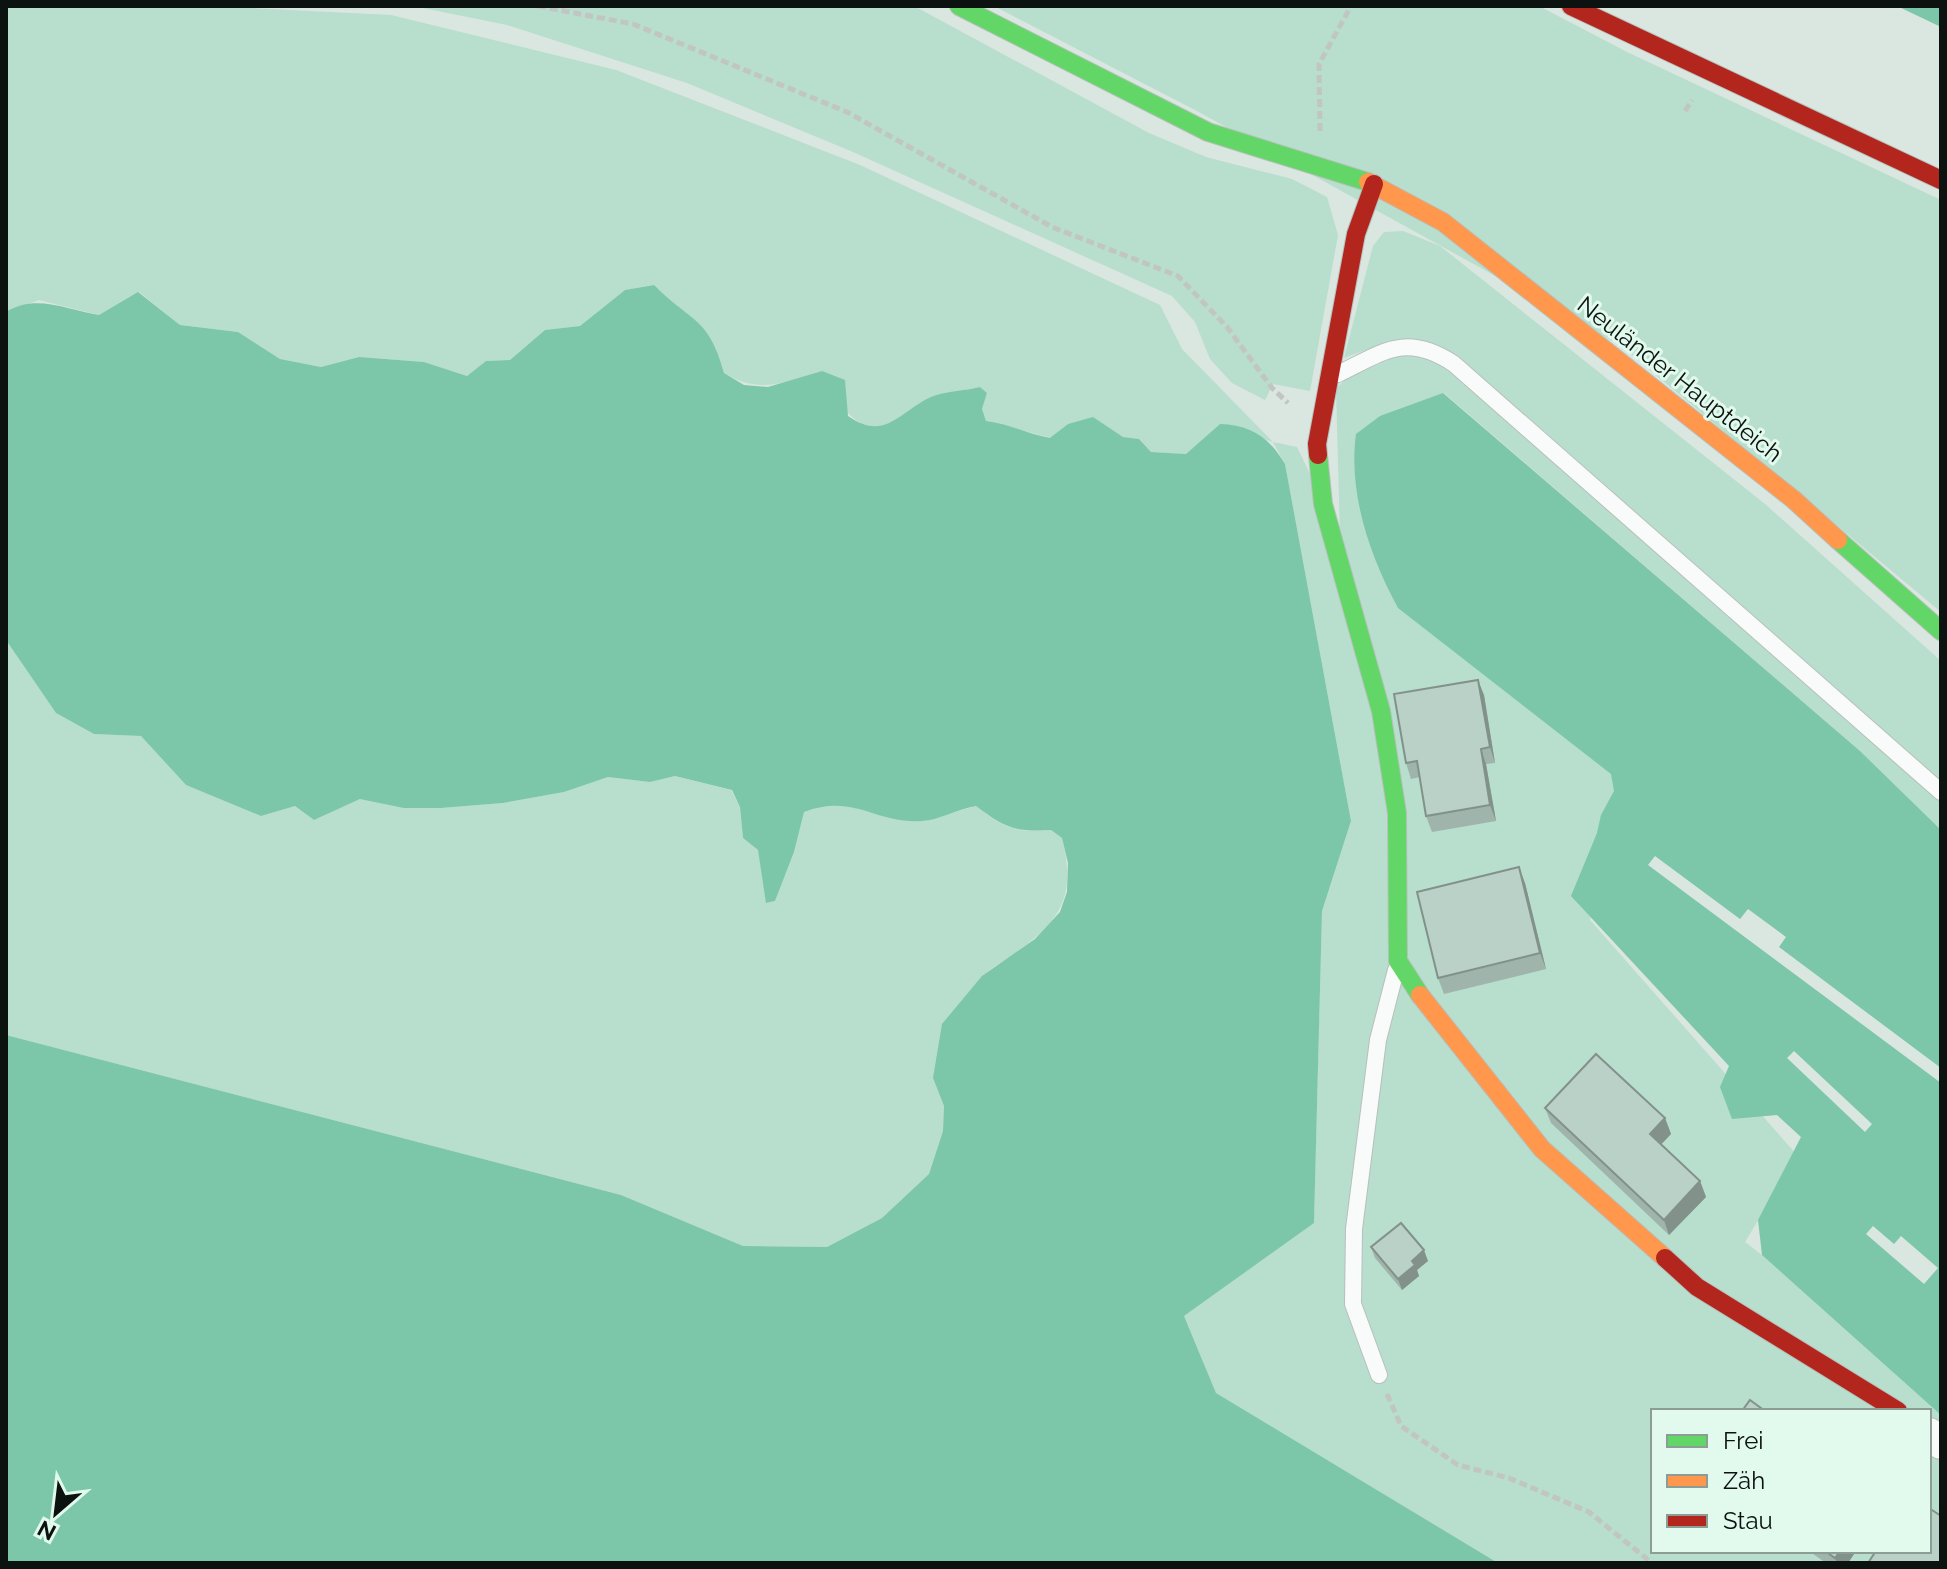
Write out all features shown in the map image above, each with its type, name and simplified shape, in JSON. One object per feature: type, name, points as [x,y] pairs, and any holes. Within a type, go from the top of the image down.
[{"type":"street","name":"Neuländer Hauptdeich","points":[[959,6],[1208,132],[1257,149],[1320,164],[1374,184],[1429,214],[1491,259],[1793,499],[1941,631]]},
{"type":"street","points":[[1571,6],[1941,180]]},
{"type":"street","points":[[1374,184],[1356,234],[1317,444],[1323,504],[1381,711],[1397,813],[1398,961],[1428,1007],[1542,1149],[1697,1287],[1895,1409]]},
{"type":"lane","points":[[1329,377],[1397,347],[1434,350],[1454,364],[1941,792]]},
{"type":"lane","points":[[1379,1375],[1353,1304],[1354,1229],[1378,1040],[1398,961]]},
{"type":"path","points":[[538,6],[633,24],[847,112],[1052,227],[1178,276],[1227,327],[1272,388]]},
{"type":"path","points":[[1320,164],[1319,64],[1351,6]]},
{"type":"path","points":[[1379,1375],[1401,1426],[1424,1442],[1458,1465],[1509,1478],[1589,1512],[1652,1563]]},
{"type":"shaded area","points":[[6,6],[211,6],[391,15],[616,70],[860,165],[1160,305],[1182,349],[1273,442],[1220,424],[1186,454],[1151,452],[1139,439],[1123,437],[1093,418],[1068,424],[1051,438],[986,421],[982,409],[987,393],[980,387],[936,396],[899,419],[872,427],[861,423],[843,407],[822,371],[761,385],[737,380],[724,373],[705,330],[653,285],[625,290],[580,326],[545,330],[510,360],[486,361],[467,376],[424,362],[359,357],[321,367],[280,359],[238,332],[180,325],[139,292],[99,315],[39,300],[6,312]]},
{"type":"shaded area","points":[[413,6],[914,6],[1149,133],[1206,157],[1292,179],[1327,197],[1338,235],[1310,391],[1273,384],[1265,400],[1232,383],[1210,359],[1195,322],[1172,296],[853,152],[687,83],[507,25]]},
{"type":"shaded area","points":[[994,6],[1539,6],[1627,52],[1941,200],[1941,612],[1620,345],[1197,111]]},
{"type":"shaded area","points":[[1897,6],[1941,6],[1941,27]]},
{"type":"shaded area","points":[[1403,231],[1440,246],[1765,504],[1941,661],[1941,781],[1464,361],[1432,344],[1405,340],[1344,358],[1373,246],[1384,232]]},
{"type":"shaded area","points":[[654,285],[705,330],[724,373],[744,385],[768,387],[822,371],[845,380],[848,416],[861,423],[882,425],[931,397],[980,387],[987,393],[982,409],[986,421],[1042,436],[1050,438],[1068,424],[1093,417],[1123,437],[1139,439],[1151,452],[1186,454],[1220,424],[1231,425],[1250,430],[1266,440],[1285,464],[1351,821],[1322,911],[1314,1223],[1184,1316],[1216,1393],[1498,1563],[6,1563],[6,1035],[621,1195],[743,1246],[827,1247],[882,1218],[929,1174],[943,1131],[944,1106],[933,1078],[942,1024],[982,976],[1035,939],[1060,912],[1067,892],[1068,863],[1062,838],[1051,830],[1011,827],[976,806],[922,821],[905,821],[851,807],[822,807],[804,812],[794,852],[775,901],[766,903],[758,850],[743,838],[740,807],[732,790],[675,776],[650,782],[608,777],[564,792],[503,803],[404,808],[360,799],[314,820],[295,806],[261,816],[186,785],[141,736],[94,734],[56,713],[6,640],[6,312],[17,306],[40,303],[99,315],[138,292],[180,325],[238,332],[280,359],[321,367],[359,357],[424,362],[467,376],[486,361],[510,360],[545,330],[580,326],[625,290]]},
{"type":"shaded area","points":[[1399,355],[1428,358],[1444,364],[1941,799],[1941,830],[1860,751],[1444,393],[1413,407],[1624,760],[1590,920],[1797,1155],[1745,1242],[1941,1392],[1941,1563],[1498,1563],[1216,1393],[1184,1316],[1314,1223],[1322,911],[1351,821],[1285,464],[1273,442],[1297,447],[1340,536],[1336,388],[1374,361]]},
{"type":"shaded area","points":[[1443,393],[1860,751],[1941,830],[1941,1415],[1762,1255],[1758,1220],[1801,1137],[1777,1115],[1732,1119],[1720,1087],[1729,1066],[1571,896],[1597,833],[1601,815],[1614,791],[1611,774],[1398,608],[1388,588],[1370,546],[1358,502],[1354,457],[1356,434],[1380,416]]},
{"type":"shaded area","points":[[6,640],[56,713],[94,734],[141,736],[186,785],[261,816],[295,806],[314,820],[360,799],[441,808],[503,803],[564,792],[608,777],[650,782],[675,776],[731,790],[740,807],[743,838],[758,850],[767,903],[775,901],[794,852],[804,812],[831,803],[925,821],[976,806],[994,819],[1019,830],[1051,830],[1062,838],[1067,877],[1065,893],[1053,920],[1028,944],[985,975],[962,1014],[933,1078],[944,1106],[943,1131],[929,1174],[882,1218],[827,1247],[743,1246],[621,1195],[6,1035]]},
{"type":"pier","points":[[1655,856],[1740,919],[1748,909],[1786,937],[1779,947],[1941,1068],[1941,1083],[1648,865]]},
{"type":"pier","points":[[1794,1051],[1872,1124],[1865,1132],[1787,1058]]},
{"type":"pier","points":[[1873,1226],[1894,1244],[1901,1236],[1938,1268],[1924,1284],[1866,1234]]},
{"type":"building","points":[[1478,680],[1490,747],[1481,749],[1490,805],[1426,816],[1417,761],[1406,763],[1394,694]]},
{"type":"building","points":[[1519,867],[1540,953],[1438,978],[1417,892]]},
{"type":"building","points":[[1596,1054],[1665,1118],[1650,1134],[1700,1181],[1664,1220],[1545,1108]]},
{"type":"building","points":[[1401,1223],[1424,1250],[1412,1261],[1415,1265],[1398,1279],[1371,1247]]},
{"type":"building","points":[[1750,1400],[1762,1409],[1743,1409]]},
{"type":"building","points":[[1931,1509],[1941,1516],[1941,1563],[1868,1563],[1875,1553],[1931,1553]]},
{"type":"traffic: fast","points":[[959,6],[1208,132],[1368,182]]},
{"type":"traffic: fast","points":[[1318,455],[1323,504],[1381,711],[1397,813],[1398,961],[1420,995]]},
{"type":"traffic: fast","points":[[1838,540],[1941,631]]},
{"type":"traffic: slow","points":[[1368,182],[1443,222],[1793,499],[1838,540]]},
{"type":"traffic: slow","points":[[1420,995],[1542,1149],[1665,1258]]},
{"type":"traffic: jam","points":[[1571,6],[1941,180]]},
{"type":"traffic: jam","points":[[1318,455],[1317,444],[1356,234],[1374,184]]},
{"type":"traffic: jam","points":[[1665,1258],[1697,1287],[1895,1409]]}]
